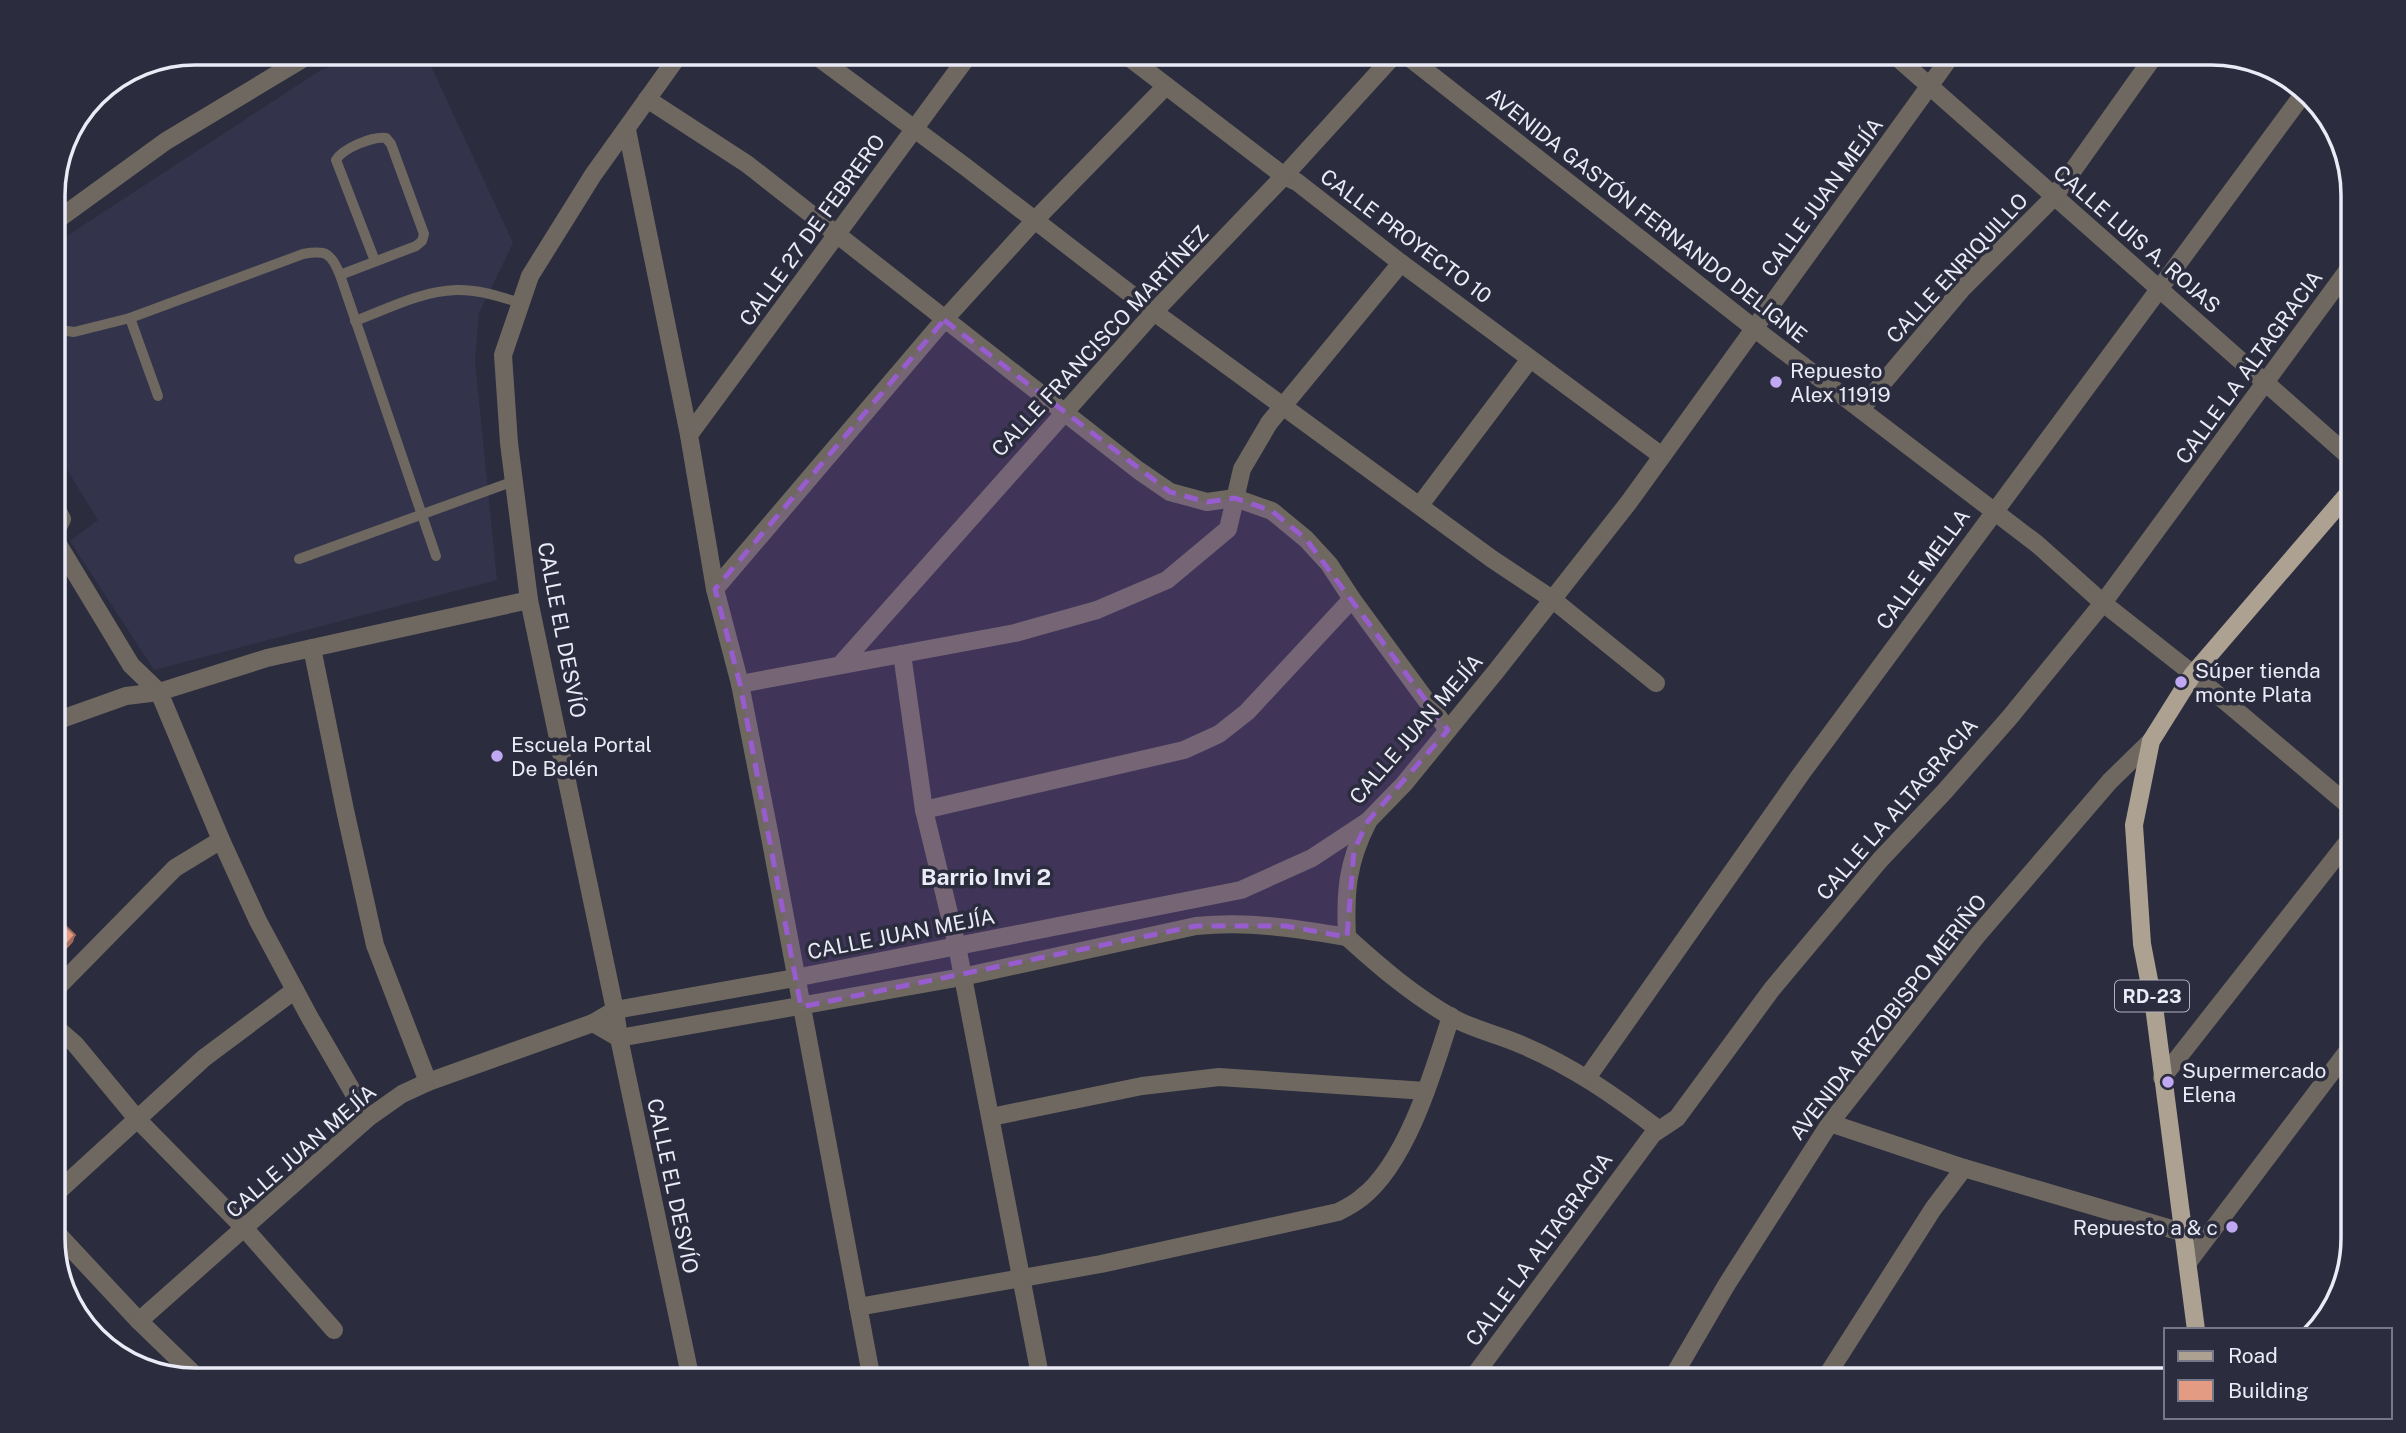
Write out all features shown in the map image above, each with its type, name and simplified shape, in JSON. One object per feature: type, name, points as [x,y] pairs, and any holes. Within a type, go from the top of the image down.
[{"type":"main road","name":"RD-23","points":[[2196,1328],[2154,1006],[2142,944],[2134,825],[2151,741],[2193,674],[2341,502]]},
{"type":"street","points":[[65,214],[166,141],[292,65]]},
{"type":"street","name":"CALLE EL DESVÍO","points":[[672,65],[593,175],[530,276],[503,355],[514,481],[529,600],[688,1368]]},
{"type":"street","points":[[828,65],[1154,312],[1492,559],[1552,599],[1656,683]]},
{"type":"street","name":"CALLE 27 DE FEBRERO","points":[[689,435],[961,65]]},
{"type":"street","name":"CALLE PROYECTO 10","points":[[1139,65],[1662,456]]},
{"type":"street","name":"CALLE FRANCISCO MARTÍNEZ","points":[[842,664],[1063,412],[1387,65]]},
{"type":"street","name":"AVENIDA GASTÓN FERNANDO DELIGNE","points":[[1416,65],[2037,544],[2103,603],[2193,674],[2341,799]]},
{"type":"street","name":"CALLE LUIS A. ROJAS","points":[[1906,65],[2341,449]]},
{"type":"street","name":"CALLE JUAN MEJÍA","points":[[139,1321],[368,1118],[402,1094],[428,1082],[593,1023],[615,1010],[795,978],[1241,890],[1312,858],[1368,821],[1404,784],[1448,730],[1662,456],[1945,65]]},
{"type":"street","name":"CALLE ENRIQUILLO","points":[[1861,409],[1962,289],[2054,197],[2148,65]]},
{"type":"street","points":[[715,589],[944,320],[1034,221],[1166,86]]},
{"type":"street","points":[[647,99],[747,164],[944,320],[1170,492],[1207,502],[1235,498],[1272,511],[1306,539],[1329,564],[1352,600],[1448,730]]},
{"type":"street","name":"CALLE MELLA","points":[[1587,1078],[1801,774],[2299,100]]},
{"type":"street","points":[[627,130],[689,435],[715,589],[740,684],[870,1368]]},
{"type":"street","points":[[740,684],[1038,627],[1097,610],[1167,580],[1228,529],[1242,469],[1283,404],[1401,262]]},
{"type":"street","name":"CALLE LA ALTAGRACIA","points":[[1481,1368],[1658,1129],[1677,1118],[1772,989],[1880,860],[2010,717],[2103,603],[2341,280]]},
{"type":"street","points":[[1420,505],[1530,359]]},
{"type":"street","points":[[65,556],[131,665],[159,692],[258,921],[368,1118]]},
{"type":"street","points":[[65,718],[125,696],[159,692],[267,658],[529,600]]},
{"type":"street","points":[[924,810],[1184,750],[1219,734],[1247,712],[1352,600]]},
{"type":"street","points":[[312,648],[376,945],[428,1082]]},
{"type":"street","points":[[902,654],[924,810],[957,946],[1037,1368]]},
{"type":"street","name":"AVENIDA ARZOBISPO MERIÑO","points":[[1678,1368],[1727,1283],[1830,1123],[1976,937],[2110,781],[2151,741]]},
{"type":"street","points":[[1347,937],[1345,905],[1349,873],[1354,850],[1368,821]]},
{"type":"street","points":[[65,980],[175,868],[221,840]]},
{"type":"street","points":[[2162,1078],[2341,850]]},
{"type":"street","points":[[593,1023],[619,1038],[962,977],[1196,926],[1286,926],[1347,937],[1419,998],[1465,1024],[1521,1044],[1587,1078],[1658,1129]]},
{"type":"street","points":[[65,1185],[204,1058],[295,990]]},
{"type":"street","points":[[858,1307],[1127,1259],[1294,1224],[1338,1212],[1363,1197],[1382,1177],[1402,1146],[1434,1072],[1451,1016]]},
{"type":"street","points":[[65,1035],[138,1120],[245,1229],[334,1330]]},
{"type":"street","points":[[2189,1261],[2341,1060]]},
{"type":"street","points":[[991,1118],[1142,1086],[1219,1077],[1426,1091]]},
{"type":"street","points":[[1830,1123],[1964,1168],[2185,1233]]},
{"type":"street","points":[[1832,1368],[1933,1209],[1964,1168]]},
{"type":"street","points":[[65,1243],[186,1367]]},
{"type":"lane","points":[[340,275],[416,246],[422,241],[424,234],[391,144],[386,138],[378,137],[339,153],[335,160],[375,261]]},
{"type":"lane","points":[[65,331],[74,332],[130,318],[303,254],[319,251],[328,254],[340,275],[436,556]]},
{"type":"lane","points":[[355,321],[431,293],[457,290],[478,291],[521,303]]},
{"type":"lane","points":[[130,318],[158,396]]},
{"type":"lane","points":[[299,559],[514,481]]},
{"type":"highlighted area","points":[[944,320],[1170,492],[1207,502],[1235,498],[1272,511],[1306,539],[1448,730],[1368,821],[1354,850],[1347,937],[1286,926],[1196,926],[801,1007],[740,684],[715,589]]},
{"type":"shaded area","points":[[335,65],[431,65],[513,243],[479,313],[475,361],[497,580],[154,670],[70,541],[98,520],[65,466],[65,237],[321,70]]},
{"type":"building","points":[[65,925],[75,935],[65,946]]},
{"type":"place","name":"Repuesto Alex 11919","points":[[1776,382]]},
{"type":"place","name":"Súper tienda monte Plata","points":[[2181,682]]},
{"type":"place","name":"Escuela Portal De Belén","points":[[497,756]]},
{"type":"place","name":"Supermercado Elena","points":[[2168,1082]]},
{"type":"place","name":"Repuesto a & c","points":[[2232,1227]]},
{"type":"district","name":"Barrio Invi 2","points":[[986,876]]}]
